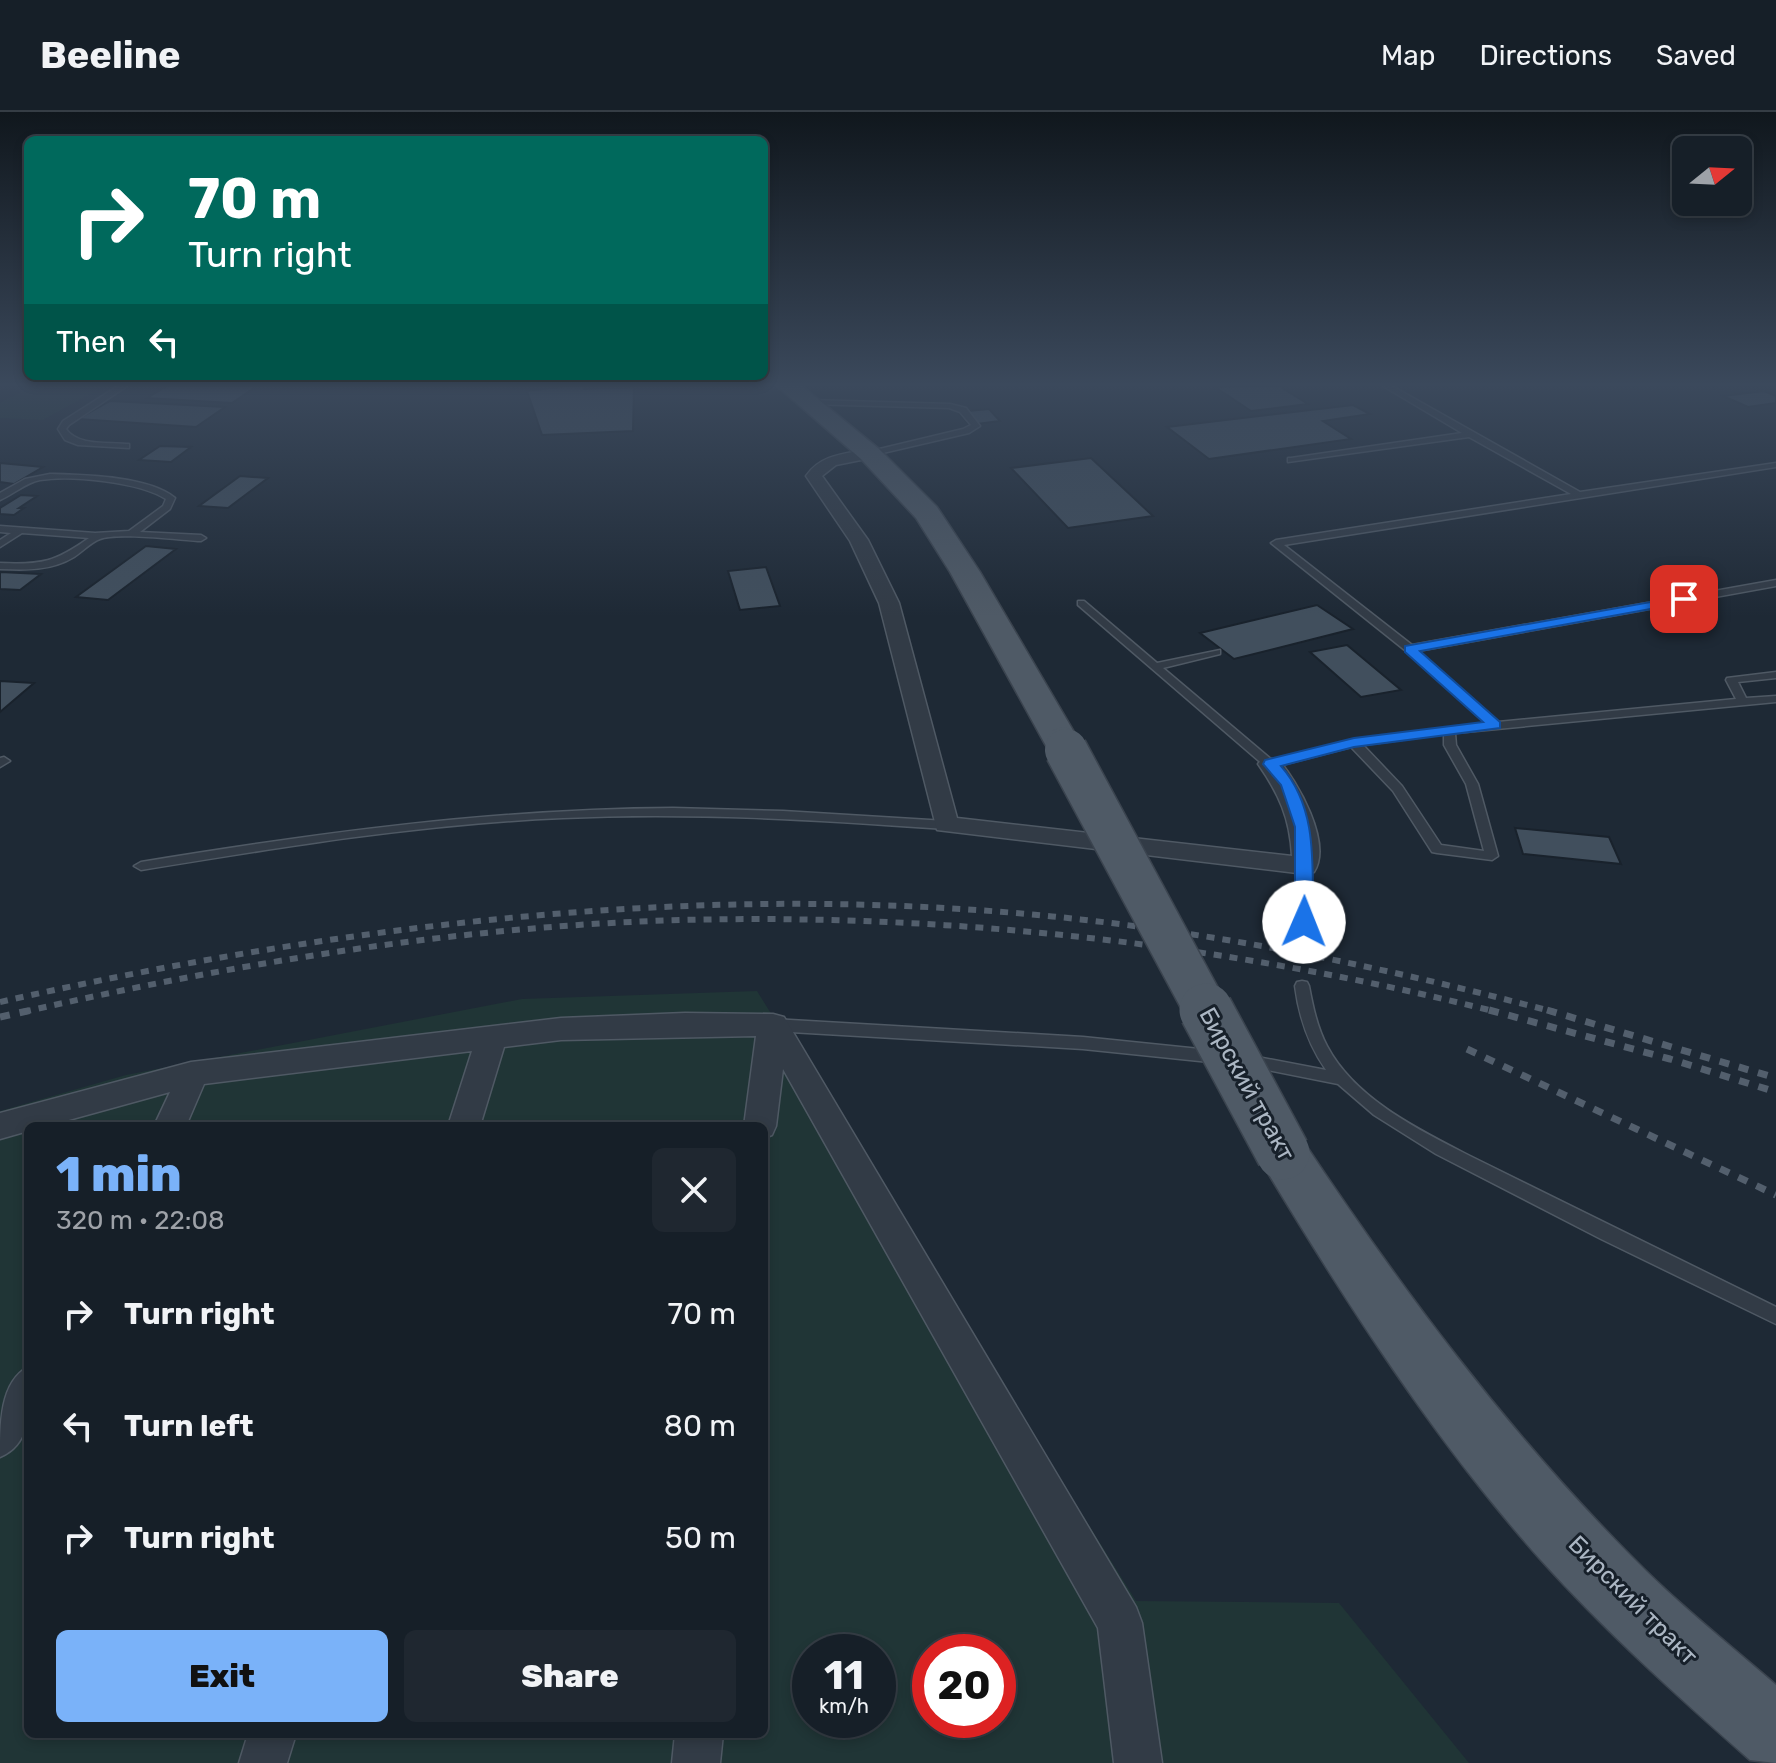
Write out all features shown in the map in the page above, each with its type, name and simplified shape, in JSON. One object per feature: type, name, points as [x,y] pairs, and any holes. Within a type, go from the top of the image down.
[{"type":"main road","name":"Бирский тракт","points":[[880,463],[904,486],[945,539],[1063,744],[1283,1153],[1378,1300],[1443,1389],[1515,1477],[1609,1583],[1776,1734]]},
{"type":"street","points":[[827,463],[818,467],[814,476],[859,540],[889,603],[946,825],[1305,866],[1303,827],[1298,807],[1288,784],[1270,764]]},
{"type":"street","points":[[0,1126],[191,1074],[492,1036],[654,1025],[773,1025]]},
{"type":"street","points":[[761,1122],[773,1025]]},
{"type":"street","points":[[773,1025],[1120,1623],[1138,1763]]},
{"type":"street","points":[[465,1122],[492,1036]]},
{"type":"street","points":[[172,1122],[182,1104],[191,1074]]},
{"type":"street","points":[[0,1437],[24,1393]]},
{"type":"street","points":[[263,1763],[271,1738]]},
{"type":"street","points":[[696,1763],[699,1738]]},
{"type":"lane","points":[[1522,463],[1579,495]]},
{"type":"lane","points":[[1495,725],[1410,649],[1276,543],[1776,465]]},
{"type":"lane","points":[[0,497],[25,482],[50,476],[114,480],[169,494],[171,501],[167,507],[131,534]]},
{"type":"lane","points":[[0,529],[98,536],[131,534],[201,538]]},
{"type":"lane","points":[[0,544],[20,531]]},
{"type":"lane","points":[[0,566],[36,568],[55,565],[98,536]]},
{"type":"lane","points":[[1410,649],[1776,583]]},
{"type":"lane","points":[[1081,603],[1270,764],[1354,743],[1449,730],[1776,699]]},
{"type":"lane","points":[[1157,666],[1216,652]]},
{"type":"lane","points":[[1743,703],[1731,680],[1776,675]]},
{"type":"lane","points":[[1354,743],[1398,789],[1437,849],[1492,856],[1472,784],[1450,745],[1449,730]]},
{"type":"lane","points":[[141,866],[395,827],[511,817],[708,812],[946,825]]},
{"type":"lane","points":[[1304,922],[1305,866]]},
{"type":"lane","points":[[1302,986],[1306,1019],[1319,1048],[1343,1079],[1381,1111],[1445,1151],[1776,1316]]},
{"type":"lane","points":[[773,1025],[1098,1045],[1271,1064],[1343,1079]]},
{"type":"green space","points":[[757,991],[1136,1601],[1339,1603],[1469,1763],[0,1763],[0,1111],[126,1075],[522,999]]},
{"type":"building","points":[[0,463],[43,467],[14,484],[0,482]]},
{"type":"building","points":[[1051,463],[1096,463],[1153,516],[1068,528],[1011,468]]},
{"type":"building","points":[[240,476],[268,478],[228,508],[199,506]]},
{"type":"building","points":[[21,495],[37,496],[14,515],[0,514],[0,508]]},
{"type":"building","points":[[146,546],[176,549],[108,600],[76,597]]},
{"type":"building","points":[[766,567],[780,606],[740,610],[728,571]]},
{"type":"building","points":[[0,572],[41,574],[20,590],[0,589]]},
{"type":"building","points":[[1317,605],[1353,629],[1234,659],[1200,633]]},
{"type":"building","points":[[1347,645],[1401,690],[1361,697],[1310,652]]},
{"type":"building","points":[[0,681],[34,683],[0,712]]},
{"type":"building","points":[[1515,828],[1609,837],[1621,864],[1523,854]]},
{"type":"railway","points":[[0,1002],[254,952],[382,933],[510,918],[639,908],[768,904],[897,906],[1027,914],[1160,930],[1358,965],[1552,1012]]},
{"type":"railway","points":[[32,1010],[268,963],[432,939],[599,924],[785,919],[990,928],[1092,938],[1296,968],[1493,1011]]},
{"type":"railway","points":[[0,1017],[32,1010]]},
{"type":"railway","points":[[23,1012],[32,1010]]},
{"type":"railway","points":[[1489,1010],[1493,1011]]},
{"type":"railway","points":[[1547,1010],[1552,1012]]},
{"type":"railway","points":[[1493,1011],[1497,1012]]},
{"type":"railway","points":[[1493,1011],[1670,1059],[1776,1092]]},
{"type":"railway","points":[[1552,1012],[1776,1078]]},
{"type":"railway","points":[[1467,1049],[1776,1195]]},
{"type":"route","points":[[1304,922],[1303,827],[1288,784],[1270,764],[1354,743],[1495,725],[1410,649],[1684,599]]}]
